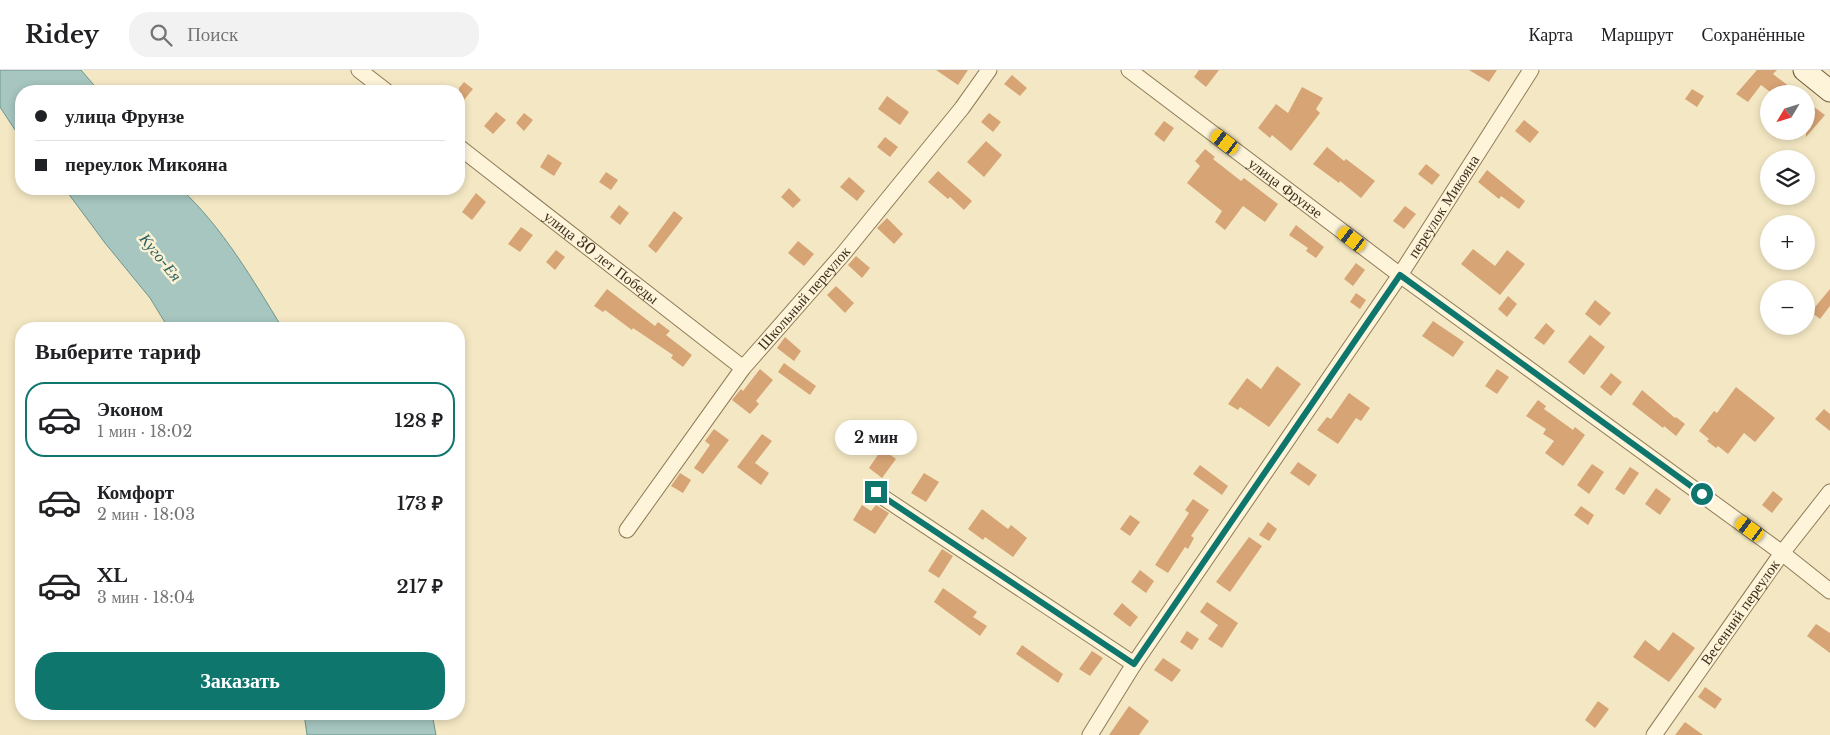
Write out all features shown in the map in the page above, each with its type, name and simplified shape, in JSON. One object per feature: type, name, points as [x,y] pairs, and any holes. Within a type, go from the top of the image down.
[{"type":"street","name":"Школьный переулок","points":[[627,530],[744,368],[855,238],[962,108],[989,70]]},
{"type":"street","name":"улица Фрунзе","points":[[1129,70],[1400,275],[1782,553],[1830,591]]},
{"type":"street","name":"переулок Микояна","points":[[1090,735],[1134,664],[1400,275],[1531,70]]},
{"type":"street","points":[[1804,70],[1830,91]]},
{"type":"street","points":[[367,72],[380,85]]},
{"type":"street","name":"улица 30 лет Победы","points":[[465,152],[744,368]]},
{"type":"street","points":[[876,492],[1134,664]]},
{"type":"street","name":"Весенний переулок","points":[[1654,735],[1782,553],[1830,492]]},
{"type":"water","points":[[0,70],[81,70],[94,85],[15,85],[15,130],[0,107]]},
{"type":"water","name":"Куго-Ея","points":[[69,195],[187,195],[224,238],[249,273],[279,322],[165,322],[150,298],[105,243]]},
{"type":"water","points":[[305,720],[433,720],[436,735],[307,735]]},
{"type":"building","points":[[936,70],[968,70],[958,85]]},
{"type":"building","points":[[1199,70],[1219,70],[1206,87],[1194,77]]},
{"type":"building","points":[[1469,70],[1497,70],[1489,82]]},
{"type":"building","points":[[1757,70],[1777,70],[1773,74],[1787,85],[1760,85],[1748,102],[1736,94]]},
{"type":"building","points":[[1012,75],[1027,88],[1020,96],[1004,84]]},
{"type":"building","points":[[464,82],[473,89],[465,99],[465,85],[462,85]]},
{"type":"building","points":[[1302,87],[1323,98],[1316,109],[1320,113],[1291,151],[1272,135],[1270,138],[1258,128],[1276,104],[1288,113]]},
{"type":"building","points":[[1692,89],[1704,96],[1697,107],[1685,99]]},
{"type":"building","points":[[887,96],[909,112],[900,125],[878,109]]},
{"type":"building","points":[[1815,108],[1825,115],[1815,127]]},
{"type":"building","points":[[496,112],[506,120],[493,134],[484,126]]},
{"type":"building","points":[[524,113],[533,120],[524,131],[516,123]]},
{"type":"building","points":[[989,113],[1001,122],[993,132],[981,122]]},
{"type":"building","points":[[1524,120],[1539,132],[1530,143],[1515,131]]},
{"type":"building","points":[[1164,121],[1174,128],[1164,142],[1154,134]]},
{"type":"building","points":[[885,137],[898,147],[890,157],[877,147]]},
{"type":"building","points":[[986,141],[1002,155],[984,177],[967,162]]},
{"type":"building","points":[[1327,147],[1344,161],[1346,159],[1375,181],[1361,198],[1340,181],[1339,183],[1313,164]]},
{"type":"building","points":[[1205,149],[1215,157],[1213,159],[1241,181],[1244,178],[1278,204],[1265,222],[1243,206],[1225,230],[1215,222],[1222,211],[1187,183],[1200,166],[1195,161]]},
{"type":"building","points":[[548,154],[562,163],[554,176],[540,167]]},
{"type":"building","points":[[1426,164],[1440,175],[1432,185],[1418,174]]},
{"type":"building","points":[[1487,170],[1525,201],[1519,209],[1501,196],[1499,199],[1478,182]]},
{"type":"building","points":[[938,171],[972,201],[964,210],[950,197],[948,199],[928,182]]},
{"type":"building","points":[[606,172],[618,180],[611,190],[599,182]]},
{"type":"building","points":[[849,177],[865,191],[857,201],[840,187]]},
{"type":"building","points":[[789,188],[801,200],[793,208],[781,197]]},
{"type":"building","points":[[476,193],[486,202],[472,220],[462,212]]},
{"type":"building","points":[[619,205],[629,213],[620,225],[610,217]]},
{"type":"building","points":[[1405,206],[1416,214],[1404,229],[1393,221]]},
{"type":"building","points":[[674,211],[683,218],[656,253],[648,246]]},
{"type":"building","points":[[887,218],[903,234],[894,244],[877,228]]},
{"type":"building","points":[[1296,225],[1324,247],[1316,258],[1306,251],[1308,248],[1289,235]]},
{"type":"building","points":[[521,227],[533,235],[520,252],[508,244]]},
{"type":"building","points":[[798,241],[814,254],[804,266],[788,253]]},
{"type":"building","points":[[1473,249],[1495,266],[1507,250],[1525,264],[1500,295],[1461,264]]},
{"type":"building","points":[[556,250],[565,257],[555,270],[546,262]]},
{"type":"building","points":[[856,256],[870,268],[862,278],[848,265]]},
{"type":"building","points":[[1356,263],[1365,270],[1353,286],[1344,279]]},
{"type":"building","points":[[836,286],[854,303],[845,313],[827,295]]},
{"type":"building","points":[[607,289],[655,326],[658,322],[670,331],[666,335],[692,355],[683,367],[671,358],[673,355],[633,328],[632,330],[605,310],[603,312],[594,306]]},
{"type":"building","points":[[1830,289],[1830,306],[1820,319],[1815,315],[1815,307]]},
{"type":"building","points":[[1356,293],[1366,300],[1360,309],[1350,302]]},
{"type":"building","points":[[1508,296],[1517,304],[1507,317],[1498,309]]},
{"type":"building","points":[[1595,300],[1611,313],[1600,326],[1585,314]]},
{"type":"building","points":[[1433,321],[1464,342],[1453,357],[1422,336]]},
{"type":"building","points":[[1546,323],[1555,331],[1544,345],[1534,338]]},
{"type":"building","points":[[1590,335],[1605,347],[1584,375],[1568,362]]},
{"type":"building","points":[[785,337],[801,351],[794,361],[777,348]]},
{"type":"building","points":[[784,363],[816,386],[810,395],[778,372]]},
{"type":"building","points":[[1277,366],[1301,384],[1269,427],[1240,407],[1238,410],[1228,404],[1247,378],[1261,389]]},
{"type":"building","points":[[760,369],[773,380],[756,401],[759,404],[750,414],[732,400],[741,389],[743,391]]},
{"type":"building","points":[[1497,369],[1509,377],[1497,394],[1485,386]]},
{"type":"building","points":[[1611,373],[1622,382],[1611,396],[1600,387]]},
{"type":"building","points":[[1736,387],[1775,418],[1755,442],[1744,433],[1728,454],[1718,446],[1716,448],[1707,441],[1709,439],[1699,431],[1714,411],[1717,413]]},
{"type":"building","points":[[1642,390],[1685,424],[1676,436],[1632,404]]},
{"type":"building","points":[[1349,393],[1370,408],[1361,421],[1356,418],[1338,444],[1317,430],[1327,417],[1331,419]]},
{"type":"building","points":[[1538,400],[1546,406],[1544,409],[1573,430],[1575,427],[1585,435],[1563,466],[1545,453],[1554,441],[1543,434],[1546,429],[1526,416]]},
{"type":"building","points":[[1824,409],[1830,414],[1830,431],[1815,419]]},
{"type":"building","points":[[714,429],[729,440],[703,474],[694,468],[710,445],[705,441]]},
{"type":"building","points":[[762,434],[772,441],[755,463],[769,473],[761,485],[737,467]]},
{"type":"building","points":[[882,449],[896,459],[882,478],[869,468]]},
{"type":"building","points":[[1298,462],[1317,475],[1309,486],[1290,473]]},
{"type":"building","points":[[1592,464],[1604,472],[1589,494],[1577,485]]},
{"type":"building","points":[[1200,465],[1228,486],[1222,495],[1193,474]]},
{"type":"building","points":[[1630,467],[1639,473],[1624,495],[1615,489]]},
{"type":"building","points":[[680,473],[691,480],[683,493],[671,486]]},
{"type":"building","points":[[924,473],[939,482],[926,502],[911,493]]},
{"type":"building","points":[[1656,488],[1671,499],[1660,515],[1645,504]]},
{"type":"building","points":[[1773,491],[1783,499],[1772,513],[1762,505]]},
{"type":"building","points":[[1193,499],[1209,510],[1191,536],[1194,538],[1188,549],[1185,547],[1168,573],[1155,565],[1189,513],[1185,510]]},
{"type":"building","points":[[862,505],[871,511],[876,505],[889,513],[875,534],[853,520]]},
{"type":"building","points":[[1581,506],[1594,515],[1588,525],[1574,515]]},
{"type":"building","points":[[982,509],[1008,529],[1011,525],[1027,538],[1013,557],[985,537],[983,540],[968,529]]},
{"type":"building","points":[[1130,515],[1140,522],[1130,536],[1120,529]]},
{"type":"building","points":[[1268,522],[1277,529],[1269,541],[1259,535]]},
{"type":"building","points":[[1249,537],[1262,546],[1230,592],[1216,582]]},
{"type":"building","points":[[942,549],[953,556],[939,578],[928,571]]},
{"type":"building","points":[[1140,570],[1154,581],[1146,593],[1131,582]]},
{"type":"building","points":[[943,588],[977,612],[973,617],[987,626],[980,636],[934,602]]},
{"type":"building","points":[[1207,602],[1238,623],[1222,648],[1208,639],[1218,625],[1200,612]]},
{"type":"building","points":[[1122,603],[1138,617],[1130,627],[1113,614]]},
{"type":"building","points":[[1816,624],[1830,633],[1830,653],[1807,636]]},
{"type":"building","points":[[1187,631],[1199,639],[1192,650],[1180,642]]},
{"type":"building","points":[[1673,632],[1695,648],[1669,682],[1633,657],[1645,640],[1659,651]]},
{"type":"building","points":[[1022,645],[1063,674],[1058,683],[1016,654]]},
{"type":"building","points":[[1092,651],[1103,658],[1090,676],[1079,669]]},
{"type":"building","points":[[1163,658],[1181,670],[1172,682],[1154,670]]},
{"type":"building","points":[[1705,687],[1722,699],[1715,709],[1698,697]]},
{"type":"building","points":[[1598,701],[1609,709],[1595,728],[1585,720]]},
{"type":"building","points":[[1129,706],[1149,721],[1139,735],[1109,735]]},
{"type":"building","points":[[1685,722],[1703,735],[1675,735]]},
{"type":"route","points":[[876,492],[1134,664],[1400,275],[1702,494]]}]
